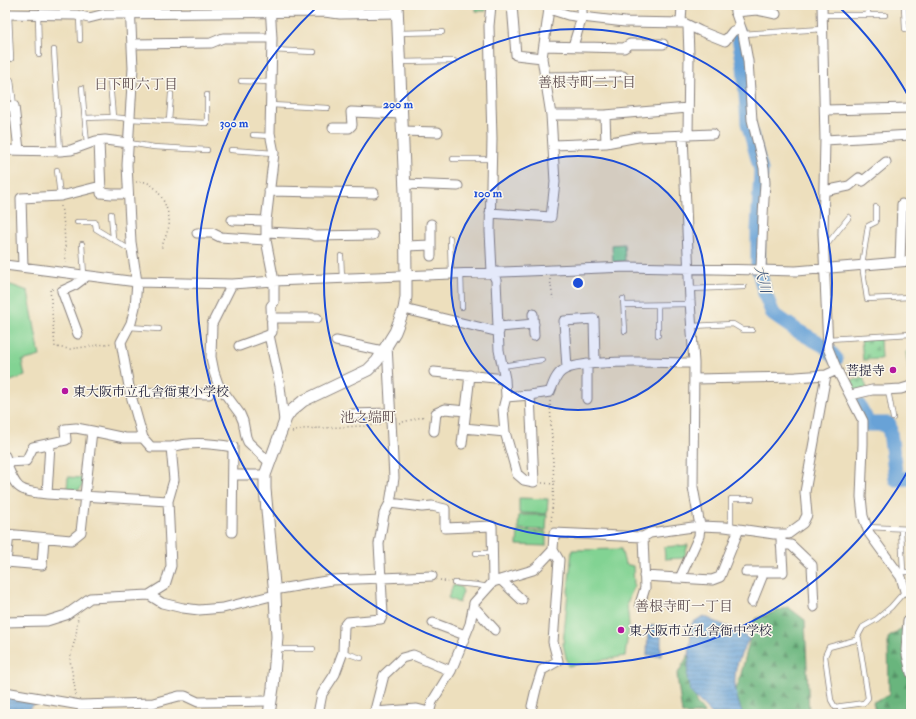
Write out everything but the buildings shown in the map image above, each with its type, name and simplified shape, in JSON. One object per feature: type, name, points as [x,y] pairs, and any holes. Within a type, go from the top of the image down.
[{"type":"street","points":[[41,15],[45,5]]},
{"type":"street","points":[[492,5],[488,26],[492,159],[490,231],[492,272],[496,280],[499,350],[505,379],[506,397],[503,409],[505,432],[516,474],[524,480],[534,482],[530,395]]},
{"type":"street","points":[[512,5],[516,55],[542,58]]},
{"type":"street","points":[[573,46],[582,17],[582,5]]},
{"type":"street","points":[[680,578],[699,536],[700,526],[693,487],[694,363],[689,289],[686,135],[689,56],[682,5]]},
{"type":"street","points":[[822,5],[826,140],[823,249],[828,348],[837,370],[863,421],[861,497],[863,516],[869,532],[900,572],[900,577],[908,592]]},
{"type":"street","points":[[490,213],[551,217],[556,182],[551,115],[542,58],[547,7],[568,15],[582,17],[625,22],[685,24],[726,41],[733,31],[742,31]]},
{"type":"street","points":[[759,269],[766,183],[764,168],[752,120],[748,60],[742,31],[734,8],[757,10],[776,14]]},
{"type":"street","points":[[7,14],[79,16],[89,18],[130,9],[271,9],[340,14],[397,9],[406,246],[406,297],[404,309],[395,332],[377,361],[368,370],[303,401],[291,411],[284,421],[265,475],[274,593],[276,649],[269,714]]},
{"type":"street","points":[[130,9],[133,68],[127,165],[132,251],[137,282],[135,307],[129,327],[121,342],[130,392],[143,438],[151,447],[171,447],[178,445],[209,443],[233,447],[247,439]]},
{"type":"street","points":[[271,9],[272,38],[270,136],[274,152],[266,221],[266,236],[274,281],[274,302],[271,306],[272,332],[270,335],[280,386],[284,421]]},
{"type":"street","points":[[132,44],[211,43],[223,38],[272,38]]},
{"type":"street","points":[[544,46],[624,48],[630,44],[663,44]]},
{"type":"street","points":[[545,77],[623,76]]},
{"type":"street","points":[[10,107],[19,150]]},
{"type":"street","points":[[551,115],[605,115],[688,108]]},
{"type":"street","points":[[825,110],[911,108]]},
{"type":"street","points":[[333,128],[349,128],[352,125],[351,112],[401,114]]},
{"type":"street","points":[[605,115],[606,143]]},
{"type":"street","points":[[402,131],[438,132]]},
{"type":"street","points":[[553,145],[606,143],[638,137],[713,134]]},
{"type":"street","points":[[826,140],[911,135]]},
{"type":"street","points":[[5,150],[72,150],[87,144],[105,140],[129,143]]},
{"type":"street","points":[[99,141],[101,193],[128,194]]},
{"type":"street","points":[[824,191],[849,186],[859,178],[863,181],[886,162]]},
{"type":"street","points":[[404,184],[458,186]]},
{"type":"street","points":[[23,267],[21,198],[59,196],[101,186]]},
{"type":"street","points":[[269,191],[374,193]]},
{"type":"street","points":[[900,262],[902,204]]},
{"type":"street","points":[[232,220],[266,221]]},
{"type":"street","points":[[431,224],[431,256]]},
{"type":"street","points":[[197,233],[212,233],[220,237],[308,234],[315,236],[373,235]]},
{"type":"street","points":[[406,246],[431,245]]},
{"type":"street","points":[[5,265],[137,282],[232,284],[342,278],[627,267],[796,271],[911,261]]},
{"type":"street","points":[[78,334],[62,291],[75,285],[85,275]]},
{"type":"street","points":[[232,284],[212,324],[211,357],[214,372],[218,384],[240,414],[248,442],[270,463]]},
{"type":"street","points":[[404,309],[499,330],[534,324]]},
{"type":"street","points":[[533,314],[534,336]]},
{"type":"street","points":[[271,318],[318,318]]},
{"type":"street","points":[[567,368],[564,321],[594,319],[587,399]]},
{"type":"street","points":[[239,346],[270,335]]},
{"type":"street","points":[[336,341],[385,348]]},
{"type":"street","points":[[318,714],[322,694],[335,674],[343,652],[344,626],[347,622],[381,619],[383,614],[379,544],[384,514],[390,503],[394,478],[385,348]]},
{"type":"street","points":[[506,397],[550,392],[558,374],[567,368],[591,364],[694,363]]},
{"type":"street","points":[[694,378],[796,377],[826,375],[837,370]]},
{"type":"street","points":[[434,372],[505,379]]},
{"type":"street","points":[[462,444],[470,375]]},
{"type":"street","points":[[532,706],[542,670],[558,661],[553,642],[559,560],[553,550],[554,533],[643,537],[650,533],[700,526],[788,534],[803,523],[807,515],[805,492],[826,375]]},
{"type":"street","points":[[851,395],[872,390],[888,390],[911,386]]},
{"type":"street","points":[[130,392],[209,394]]},
{"type":"street","points":[[434,431],[436,413],[445,409],[466,412]]},
{"type":"street","points":[[352,414],[390,413]]},
{"type":"street","points":[[143,438],[125,438],[76,428],[65,428],[66,440],[33,447],[26,461],[6,461],[12,480],[18,488],[31,492],[168,501]]},
{"type":"street","points":[[464,428],[505,432]]},
{"type":"street","points":[[44,538],[42,565],[6,562],[7,534],[71,540],[81,532],[92,431]]},
{"type":"street","points":[[47,494],[50,444]]},
{"type":"street","points":[[5,622],[47,621],[66,615],[90,598],[149,595],[165,585],[171,566],[168,501],[174,480],[171,447]]},
{"type":"street","points":[[232,532],[233,447]]},
{"type":"street","points":[[233,475],[265,475]]},
{"type":"street","points":[[390,503],[422,507],[432,506],[444,509],[445,528],[492,526],[494,583]]},
{"type":"street","points":[[644,576],[712,580],[720,577],[735,529]]},
{"type":"street","points":[[746,572],[783,572],[781,534]]},
{"type":"street","points":[[640,604],[644,588],[643,537]]},
{"type":"street","points":[[781,544],[791,545],[812,565],[814,607]]},
{"type":"street","points":[[451,671],[413,655],[402,658],[384,675],[374,713],[417,709],[429,713],[432,702],[451,671],[470,624],[474,603],[494,583],[533,570],[553,550]]},
{"type":"street","points":[[752,602],[764,572]]},
{"type":"street","points":[[149,595],[162,603],[199,610],[223,608],[274,593],[332,580],[432,576]]},
{"type":"street","points":[[494,583],[522,600]]},
{"type":"street","points":[[474,607],[495,630]]},
{"type":"street","points":[[911,618],[908,620],[906,650],[911,673]]},
{"type":"street","points":[[433,623],[465,635]]},
{"type":"street","points":[[5,692],[73,705],[153,703],[179,696],[185,696],[198,702],[270,701]]},
{"type":"lane","points":[[868,5],[868,15]]},
{"type":"lane","points":[[904,5],[905,29],[911,30]]},
{"type":"lane","points":[[7,14],[11,59]]},
{"type":"lane","points":[[40,55],[41,15]]},
{"type":"lane","points":[[822,15],[885,15]]},
{"type":"lane","points":[[79,16],[80,40]]},
{"type":"lane","points":[[742,31],[823,29]]},
{"type":"lane","points":[[398,32],[442,32]]},
{"type":"lane","points":[[54,50],[60,151]]},
{"type":"lane","points":[[271,50],[314,52]]},
{"type":"lane","points":[[5,51],[11,51]]},
{"type":"lane","points":[[399,62],[454,61]]},
{"type":"lane","points":[[10,107],[12,80]]},
{"type":"lane","points":[[241,81],[271,82]]},
{"type":"lane","points":[[110,82],[113,117]]},
{"type":"lane","points":[[82,88],[87,144]]},
{"type":"lane","points":[[170,121],[171,94]]},
{"type":"lane","points":[[85,118],[113,117],[207,123],[207,95]]},
{"type":"lane","points":[[270,105],[328,108]]},
{"type":"lane","points":[[253,135],[270,136]]},
{"type":"lane","points":[[129,143],[154,147],[207,150]]},
{"type":"lane","points":[[231,150],[274,152]]},
{"type":"lane","points":[[453,159],[492,159]]},
{"type":"lane","points":[[57,170],[59,196]]},
{"type":"lane","points":[[876,207],[876,222],[868,226],[862,265],[867,299],[911,297]]},
{"type":"lane","points":[[111,214],[113,238]]},
{"type":"lane","points":[[823,249],[848,217]]},
{"type":"lane","points":[[77,222],[95,222],[96,229],[132,251]]},
{"type":"lane","points":[[450,238],[450,274]]},
{"type":"lane","points":[[82,244],[85,275]]},
{"type":"lane","points":[[341,256],[342,278]]},
{"type":"lane","points":[[461,274],[462,307]]},
{"type":"lane","points":[[689,289],[744,287]]},
{"type":"lane","points":[[624,299],[625,331]]},
{"type":"lane","points":[[624,305],[690,304]]},
{"type":"lane","points":[[658,305],[658,335]]},
{"type":"lane","points":[[692,326],[733,324],[743,330],[752,330]]},
{"type":"lane","points":[[129,327],[159,328]]},
{"type":"lane","points":[[828,339],[911,334]]},
{"type":"lane","points":[[502,366],[542,360]]},
{"type":"lane","points":[[888,390],[893,418]]},
{"type":"lane","points":[[735,529],[731,500],[752,499]]},
{"type":"lane","points":[[867,527],[911,529]]},
{"type":"lane","points":[[901,529],[900,572],[911,572]]},
{"type":"lane","points":[[476,553],[493,553]]},
{"type":"lane","points":[[454,583],[494,583]]},
{"type":"lane","points":[[858,639],[829,647],[825,656],[831,700],[835,707],[864,703],[868,698],[858,636],[863,626],[877,619],[908,592]]},
{"type":"lane","points":[[276,649],[312,649]]},
{"type":"lane","points":[[343,652],[362,658]]},
{"type":"lane","points":[[840,706],[841,714]]},
{"type":"path","points":[[128,181],[148,183],[164,200],[168,213],[169,226],[161,250]]},
{"type":"path","points":[[59,196],[64,218],[66,273]]},
{"type":"path","points":[[549,270],[553,299]]},
{"type":"path","points":[[550,392],[554,484],[551,529],[554,533]]},
{"type":"path","points":[[279,434],[302,429],[391,425],[436,413]]},
{"type":"path","points":[[534,482],[554,484]]},
{"type":"path","points":[[432,576],[438,580],[454,583]]},
{"type":"path","points":[[73,705],[76,696],[70,660],[76,636],[78,617],[76,608]]},
{"type":"green space","points":[[476,5],[487,5],[486,11],[476,11]]},
{"type":"green space","points":[[624,244],[625,261],[613,262],[612,245]]},
{"type":"green space","points":[[11,285],[28,291],[40,356],[22,361],[25,376],[5,383],[5,286]]},
{"type":"green space","points":[[880,338],[881,359],[863,360],[861,339]]},
{"type":"green space","points":[[911,351],[911,382],[910,382],[906,352]]},
{"type":"green space","points":[[863,377],[867,388],[853,393],[849,382]]},
{"type":"green space","points":[[68,477],[83,478],[83,485],[79,490],[67,489]]},
{"type":"green space","points":[[519,498],[548,499],[547,514],[519,513]]},
{"type":"green space","points":[[519,515],[547,515],[546,530],[518,529]]},
{"type":"green space","points":[[518,531],[546,532],[546,546],[517,545]]},
{"type":"green space","points":[[688,545],[684,558],[665,559],[664,547]]},
{"type":"green space","points":[[621,549],[625,564],[633,566],[634,586],[627,603],[629,626],[625,656],[568,666],[563,644],[572,550]]},
{"type":"green space","points":[[453,585],[461,587],[463,592],[459,603],[448,598]]},
{"type":"green space","points":[[788,607],[805,620],[809,714],[720,714],[729,711],[740,678],[755,619]]},
{"type":"green space","points":[[911,621],[911,714],[876,714],[873,702],[889,695],[888,638]]},
{"type":"green space","points":[[688,655],[696,702],[705,714],[682,714],[677,675]]},
{"type":"water","points":[[703,616],[744,634],[749,639],[740,657],[735,672],[736,691],[743,714],[712,714],[692,694],[687,679],[692,623]]},
{"type":"water","points":[[648,626],[661,626],[661,656],[647,656]]},
{"type":"water","points":[[5,696],[36,703],[23,714],[5,714]]},
{"type":"waterway","name":"大川","points":[[738,33],[744,65],[748,123],[761,170],[758,267],[765,294],[773,314],[796,330],[825,346],[836,359]]},
{"type":"waterway","name":"大川","points":[[859,406],[867,424],[889,424],[896,479],[911,478]]},
{"type":"place","name":"菩提寺","points":[[893,370]]},
{"type":"place","name":"東大阪市立孔舎衙東小学校","points":[[65,391]]},
{"type":"place","name":"東大阪市立孔舎衙中学校","points":[[621,630]]},
{"type":"district","name":"善根寺町二丁目","points":[[587,82]]},
{"type":"district","name":"日下町六丁目","points":[[136,84]]},
{"type":"district","name":"池之端町","points":[[368,417]]},
{"type":"district","name":"善根寺町一丁目","points":[[684,606]]}]
